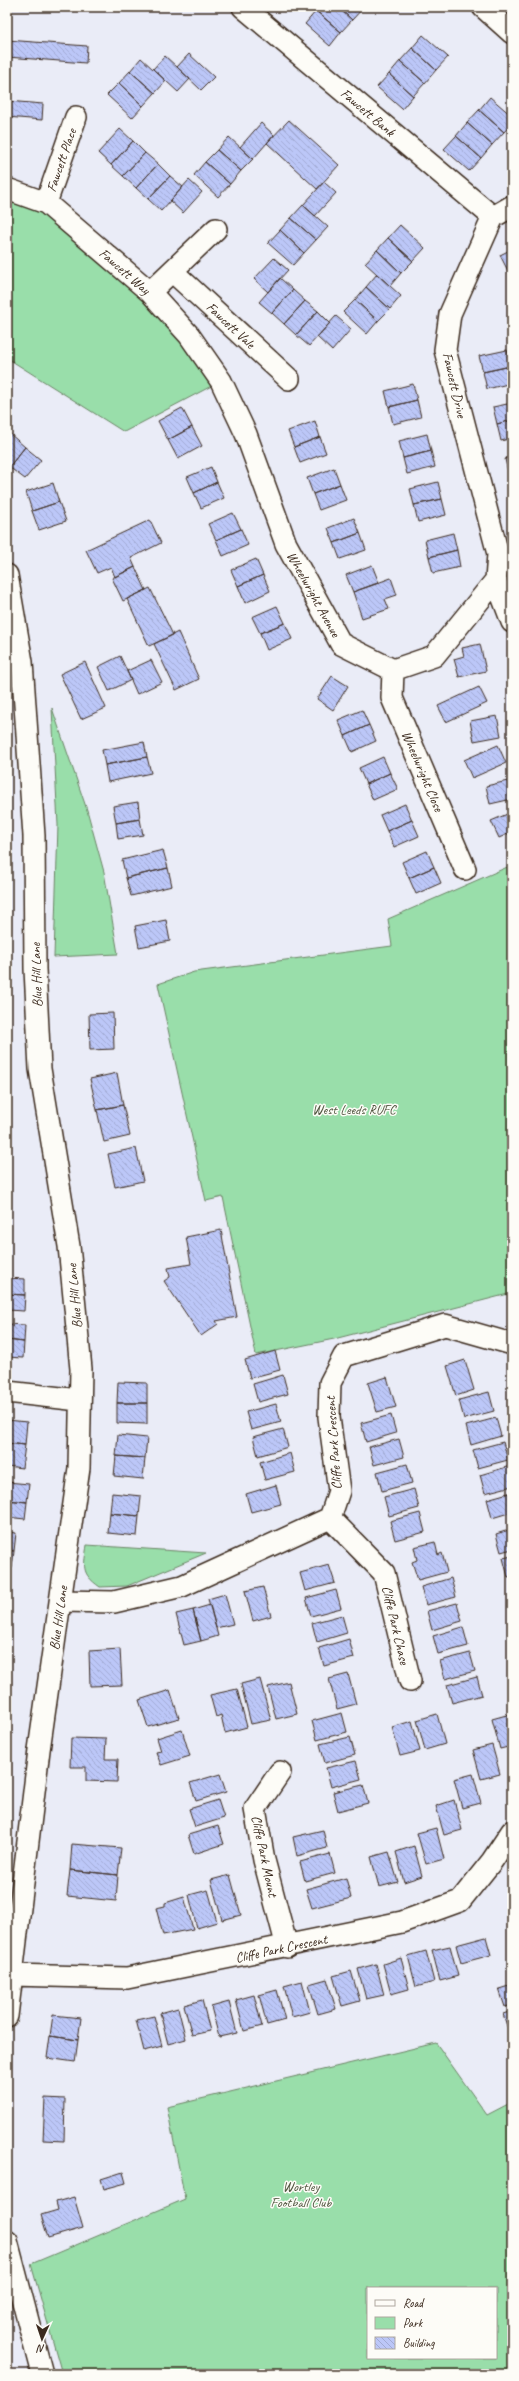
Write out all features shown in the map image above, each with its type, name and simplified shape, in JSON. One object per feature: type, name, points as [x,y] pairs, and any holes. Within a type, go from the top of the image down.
[{"type":"street","name":"Fawcett Bank","points":[[243,7],[492,217]]},
{"type":"street","points":[[483,7],[512,33]]},
{"type":"street","name":"Fawcett Place","points":[[46,203],[76,117]]},
{"type":"street","name":"Fawcett Way","points":[[7,189],[46,203],[150,292],[189,335],[221,381]]},
{"type":"street","points":[[492,217],[512,206]]},
{"type":"street","name":"Fawcett Drive","points":[[492,217],[450,314],[445,350],[498,554],[496,580]]},
{"type":"street","points":[[150,292],[173,272],[216,229]]},
{"type":"street","name":"Fawcett Vale","points":[[173,272],[289,379]]},
{"type":"street","name":"Wheelwright Avenue","points":[[221,381],[246,434],[286,544],[341,644],[393,670]]},
{"type":"street","name":"Blue Hill Lane","points":[[7,575],[22,662],[34,836],[35,969],[40,1069],[69,1246],[81,1369],[79,1400],[79,1468],[39,1750],[7,2016]]},
{"type":"street","points":[[393,670],[434,656],[496,580],[512,622]]},
{"type":"street","name":"Wheelwright Close","points":[[393,670],[392,698],[464,870]]},
{"type":"street","name":"Cliffe Park Crescent","points":[[330,1518],[339,1491],[329,1417],[330,1383],[344,1356],[445,1325],[512,1344]]},
{"type":"street","points":[[7,1392],[79,1400]]},
{"type":"street","points":[[61,1601],[114,1602],[182,1586],[330,1518]]},
{"type":"street","name":"Cliffe Park Chase","points":[[330,1518],[384,1573],[410,1681]]},
{"type":"street","name":"Cliffe Park Mount","points":[[280,1772],[255,1809],[264,1860],[287,1947]]},
{"type":"street","name":"Cliffe Park Crescent","points":[[12,1974],[127,1978],[287,1947],[402,1922],[460,1901],[492,1861],[512,1831]]},
{"type":"street","points":[[7,2241],[42,2374]]},
{"type":"green space","points":[[7,189],[46,203],[150,292],[221,381],[124,432],[7,358]]},
{"type":"green space","points":[[52,708],[87,810],[104,872],[118,954],[54,957],[58,825]]},
{"type":"green space","name":"West Leeds RUFC","points":[[512,865],[512,1293],[334,1339],[256,1355],[223,1197],[206,1201],[158,984],[194,972],[392,946],[388,919]]},
{"type":"green space","points":[[87,1545],[206,1553],[127,1586],[100,1587],[86,1573],[85,1558]]},
{"type":"green space","name":"Wortley Football Club","points":[[436,2043],[487,2115],[512,2102],[512,2374],[62,2374],[31,2264],[185,2199],[167,2107]]},
{"type":"building","points":[[320,7],[338,7],[352,20],[341,32],[316,11]]},
{"type":"building","points":[[338,7],[364,7],[352,20]]},
{"type":"building","points":[[316,11],[341,32],[330,46],[305,24]]},
{"type":"building","points":[[423,35],[448,57],[436,70],[412,48]]},
{"type":"building","points":[[7,40],[87,46],[86,63],[7,57]]},
{"type":"building","points":[[412,48],[436,70],[425,83],[400,61]]},
{"type":"building","points":[[189,54],[214,77],[201,90],[177,67]]},
{"type":"building","points":[[165,56],[190,79],[178,92],[153,69]]},
{"type":"building","points":[[141,58],[166,81],[155,93],[130,71]]},
{"type":"building","points":[[400,61],[425,83],[413,96],[389,74]]},
{"type":"building","points":[[130,71],[155,93],[143,106],[119,83]]},
{"type":"building","points":[[389,74],[413,96],[402,109],[377,87]]},
{"type":"building","points":[[119,83],[143,106],[132,118],[107,95]]},
{"type":"building","points":[[490,97],[512,116],[512,123],[504,132],[479,110]]},
{"type":"building","points":[[7,101],[43,104],[42,120],[7,117]]},
{"type":"building","points":[[479,110],[504,132],[492,145],[467,123]]},
{"type":"building","points":[[289,120],[339,165],[317,189],[267,143]]},
{"type":"building","points":[[261,123],[274,135],[253,159],[240,147]]},
{"type":"building","points":[[467,123],[492,145],[481,158],[456,136]]},
{"type":"building","points":[[120,129],[133,141],[111,165],[98,153]]},
{"type":"building","points":[[456,136],[481,158],[469,171],[444,149]]},
{"type":"building","points":[[229,137],[253,159],[241,171],[217,150]]},
{"type":"building","points":[[133,141],[145,153],[123,176],[111,165]]},
{"type":"building","points":[[217,150],[241,171],[230,184],[205,162]]},
{"type":"building","points":[[145,153],[158,164],[136,188],[123,176]]},
{"type":"building","points":[[205,162],[230,184],[218,197],[194,175]]},
{"type":"building","points":[[158,164],[170,176],[148,199],[136,188]]},
{"type":"building","points":[[170,176],[183,187],[161,211],[148,199]]},
{"type":"building","points":[[189,180],[202,192],[183,213],[170,201]]},
{"type":"building","points":[[324,182],[336,193],[315,216],[303,205]]},
{"type":"building","points":[[303,205],[328,227],[316,240],[291,218]]},
{"type":"building","points":[[291,218],[316,240],[304,253],[280,230]]},
{"type":"building","points":[[400,225],[425,248],[413,261],[388,238]]},
{"type":"building","points":[[280,230],[304,253],[293,265],[268,243]]},
{"type":"building","points":[[388,238],[413,261],[401,273],[377,250]]},
{"type":"building","points":[[512,249],[512,279],[500,255]]},
{"type":"building","points":[[377,250],[401,273],[390,286],[365,263]]},
{"type":"building","points":[[274,258],[288,270],[268,292],[254,279]]},
{"type":"building","points":[[377,274],[401,296],[390,309],[366,287]]},
{"type":"building","points":[[280,278],[293,290],[272,313],[259,302]]},
{"type":"building","points":[[366,287],[390,309],[378,321],[355,300]]},
{"type":"building","points":[[293,290],[305,301],[284,324],[272,313]]},
{"type":"building","points":[[355,300],[378,321],[367,334],[343,312]]},
{"type":"building","points":[[305,301],[318,311],[296,335],[284,324]]},
{"type":"building","points":[[318,311],[330,323],[309,346],[296,335]]},
{"type":"building","points":[[336,316],[351,329],[332,351],[317,337]]},
{"type":"building","points":[[507,350],[511,366],[483,372],[479,356]]},
{"type":"building","points":[[511,366],[512,383],[487,389],[483,372]]},
{"type":"building","points":[[413,384],[417,400],[389,407],[385,391]]},
{"type":"building","points":[[417,400],[421,417],[393,424],[389,407]]},
{"type":"building","points":[[512,403],[512,420],[497,424],[493,407]]},
{"type":"building","points":[[182,408],[192,427],[168,440],[158,421]]},
{"type":"building","points":[[512,420],[512,438],[501,441],[497,424]]},
{"type":"building","points":[[315,421],[320,437],[294,447],[288,431]]},
{"type":"building","points":[[192,427],[202,446],[178,459],[168,440]]},
{"type":"building","points":[[10,434],[25,447],[9,467],[7,465],[7,438]]},
{"type":"building","points":[[427,434],[431,451],[403,458],[399,441]]},
{"type":"building","points":[[320,437],[326,453],[300,463],[294,447]]},
{"type":"building","points":[[25,447],[41,460],[25,479],[9,467]]},
{"type":"building","points":[[431,451],[435,467],[407,474],[403,458]]},
{"type":"building","points":[[512,457],[512,475],[509,476],[505,459]]},
{"type":"building","points":[[211,467],[217,482],[194,493],[187,477]]},
{"type":"building","points":[[334,468],[340,484],[313,494],[307,478]]},
{"type":"building","points":[[217,482],[224,498],[201,508],[194,493]]},
{"type":"building","points":[[438,482],[442,499],[414,505],[410,489]]},
{"type":"building","points":[[53,483],[59,502],[32,511],[26,492]]},
{"type":"building","points":[[340,484],[346,500],[319,510],[313,494]]},
{"type":"building","points":[[442,499],[446,515],[418,522],[414,505]]},
{"type":"building","points":[[59,502],[66,521],[39,530],[32,511]]},
{"type":"building","points":[[233,513],[241,529],[216,540],[208,524]]},
{"type":"building","points":[[354,518],[360,533],[334,543],[328,528]]},
{"type":"building","points":[[150,520],[161,543],[131,558],[135,567],[115,577],[111,567],[97,573],[86,550]]},
{"type":"building","points":[[241,529],[248,545],[223,556],[216,540]]},
{"type":"building","points":[[360,533],[366,550],[340,559],[334,543]]},
{"type":"building","points":[[453,533],[457,550],[429,557],[425,540]]},
{"type":"building","points":[[457,550],[460,567],[433,573],[429,557]]},
{"type":"building","points":[[256,559],[263,575],[238,586],[231,570]]},
{"type":"building","points":[[372,565],[379,583],[353,592],[346,575]]},
{"type":"building","points":[[135,567],[146,590],[123,601],[112,578]]},
{"type":"building","points":[[263,575],[270,591],[245,603],[238,586]]},
{"type":"building","points":[[391,578],[397,595],[385,599],[389,609],[362,618],[353,592]]},
{"type":"building","points":[[150,588],[173,635],[149,646],[127,599]]},
{"type":"building","points":[[277,606],[285,623],[260,633],[252,617]]},
{"type":"building","points":[[285,623],[292,639],[267,650],[260,633]]},
{"type":"building","points":[[178,632],[199,679],[176,690],[154,644]]},
{"type":"building","points":[[480,644],[486,671],[459,677],[454,659],[464,656],[462,648]]},
{"type":"building","points":[[120,656],[131,680],[109,691],[98,667]]},
{"type":"building","points":[[151,660],[162,682],[137,694],[127,671]]},
{"type":"building","points":[[85,662],[106,708],[81,719],[60,674]]},
{"type":"building","points":[[332,676],[348,686],[333,710],[317,699]]},
{"type":"building","points":[[479,687],[487,703],[446,722],[438,706]]},
{"type":"building","points":[[362,710],[369,725],[345,736],[338,720]]},
{"type":"building","points":[[497,716],[501,736],[474,741],[470,721]]},
{"type":"building","points":[[369,725],[376,741],[352,752],[345,736]]},
{"type":"building","points":[[144,742],[147,757],[105,765],[102,750]]},
{"type":"building","points":[[498,745],[506,763],[472,778],[464,760]]},
{"type":"building","points":[[147,757],[151,773],[108,782],[105,765]]},
{"type":"building","points":[[383,757],[390,773],[366,784],[359,768]]},
{"type":"building","points":[[390,773],[398,789],[373,800],[366,784]]},
{"type":"building","points":[[512,780],[512,799],[490,804],[486,786]]},
{"type":"building","points":[[138,802],[140,819],[116,823],[113,806]]},
{"type":"building","points":[[405,804],[412,820],[387,831],[380,815]]},
{"type":"building","points":[[512,812],[512,832],[499,838],[491,821]]},
{"type":"building","points":[[140,819],[143,835],[118,839],[116,823]]},
{"type":"building","points":[[412,820],[419,836],[394,847],[387,831]]},
{"type":"building","points":[[163,850],[168,868],[126,878],[122,860]]},
{"type":"building","points":[[427,851],[434,867],[409,878],[402,862]]},
{"type":"building","points":[[434,867],[441,883],[416,894],[409,878]]},
{"type":"building","points":[[168,868],[172,886],[131,896],[126,878]]},
{"type":"building","points":[[166,920],[170,941],[139,947],[135,926]]},
{"type":"building","points":[[113,1013],[114,1049],[90,1050],[89,1014]]},
{"type":"building","points":[[117,1073],[123,1105],[97,1110],[90,1079]]},
{"type":"building","points":[[123,1105],[130,1136],[104,1142],[97,1110]]},
{"type":"building","points":[[136,1148],[143,1181],[115,1187],[108,1154]]},
{"type":"building","points":[[221,1230],[237,1317],[216,1321],[218,1324],[201,1336],[164,1281],[170,1277],[168,1268],[191,1264],[186,1237]]},
{"type":"building","points":[[7,1278],[25,1279],[25,1295],[7,1294]]},
{"type":"building","points":[[7,1294],[25,1295],[24,1311],[7,1310]]},
{"type":"building","points":[[7,1324],[25,1325],[24,1342],[7,1340]]},
{"type":"building","points":[[7,1340],[24,1342],[23,1358],[7,1357]]},
{"type":"building","points":[[275,1351],[280,1370],[250,1378],[245,1360]]},
{"type":"building","points":[[465,1360],[474,1390],[456,1396],[447,1366]]},
{"type":"building","points":[[283,1375],[288,1394],[258,1402],[253,1384]]},
{"type":"building","points":[[387,1377],[396,1407],[377,1412],[368,1383]]},
{"type":"building","points":[[118,1382],[147,1383],[147,1403],[117,1403]]},
{"type":"building","points":[[489,1392],[494,1411],[464,1419],[459,1400]]},
{"type":"building","points":[[117,1403],[147,1403],[147,1424],[117,1423]]},
{"type":"building","points":[[276,1404],[281,1422],[251,1430],[246,1412]]},
{"type":"building","points":[[391,1415],[396,1433],[366,1442],[361,1423]]},
{"type":"building","points":[[496,1418],[501,1436],[471,1445],[466,1426]]},
{"type":"building","points":[[7,1420],[27,1422],[25,1445],[7,1443]]},
{"type":"building","points":[[283,1429],[288,1447],[258,1456],[253,1437]]},
{"type":"building","points":[[118,1435],[147,1438],[145,1458],[116,1456]]},
{"type":"building","points":[[399,1439],[404,1457],[374,1465],[369,1447]]},
{"type":"building","points":[[503,1442],[508,1460],[478,1468],[473,1450]]},
{"type":"building","points":[[7,1443],[25,1445],[22,1468],[7,1466]]},
{"type":"building","points":[[290,1453],[295,1472],[265,1480],[260,1462]]},
{"type":"building","points":[[116,1456],[145,1458],[143,1479],[114,1476]]},
{"type":"building","points":[[407,1464],[412,1483],[382,1491],[377,1472]]},
{"type":"building","points":[[510,1466],[512,1486],[485,1493],[480,1475]]},
{"type":"building","points":[[7,1482],[29,1484],[27,1502],[7,1500]]},
{"type":"building","points":[[276,1485],[281,1504],[251,1512],[246,1494]]},
{"type":"building","points":[[414,1489],[419,1508],[389,1516],[384,1497]]},
{"type":"building","points":[[512,1492],[512,1512],[492,1518],[487,1499]]},
{"type":"building","points":[[112,1493],[141,1496],[139,1516],[110,1513]]},
{"type":"building","points":[[7,1500],[27,1502],[25,1519],[7,1517]]},
{"type":"building","points":[[110,1513],[139,1516],[137,1536],[108,1533]]},
{"type":"building","points":[[420,1513],[425,1532],[395,1540],[390,1521]]},
{"type":"building","points":[[512,1529],[512,1549],[501,1552],[496,1534]]},
{"type":"building","points":[[7,1532],[16,1533],[14,1551],[7,1550]]},
{"type":"building","points":[[435,1542],[438,1555],[442,1553],[447,1572],[418,1580],[412,1562],[417,1560],[414,1547]]},
{"type":"building","points":[[7,1550],[14,1551],[12,1568],[7,1568]]},
{"type":"building","points":[[512,1556],[512,1576],[508,1577],[503,1558]]},
{"type":"building","points":[[329,1565],[335,1583],[305,1591],[300,1573]]},
{"type":"building","points":[[451,1578],[456,1597],[426,1605],[421,1587]]},
{"type":"building","points":[[263,1587],[271,1616],[253,1621],[245,1591]]},
{"type":"building","points":[[336,1590],[341,1608],[311,1616],[306,1598]]},
{"type":"building","points":[[225,1594],[233,1624],[216,1628],[208,1599]]},
{"type":"building","points":[[457,1603],[462,1621],[432,1630],[427,1611]]},
{"type":"building","points":[[210,1605],[218,1636],[201,1641],[193,1610]]},
{"type":"building","points":[[193,1610],[201,1641],[184,1645],[176,1614]]},
{"type":"building","points":[[342,1615],[347,1633],[317,1642],[312,1623]]},
{"type":"building","points":[[463,1627],[468,1646],[438,1654],[433,1636]]},
{"type":"building","points":[[349,1639],[354,1658],[324,1666],[319,1648]]},
{"type":"building","points":[[120,1649],[122,1685],[90,1686],[89,1651]]},
{"type":"building","points":[[470,1653],[475,1671],[445,1679],[440,1661]]},
{"type":"building","points":[[348,1674],[356,1704],[337,1709],[329,1679]]},
{"type":"building","points":[[477,1677],[482,1695],[452,1703],[447,1685]]},
{"type":"building","points":[[260,1679],[271,1720],[251,1724],[241,1684]]},
{"type":"building","points":[[289,1682],[297,1714],[276,1719],[268,1687]]},
{"type":"building","points":[[237,1689],[247,1727],[225,1733],[221,1715],[216,1717],[210,1695]]},
{"type":"building","points":[[170,1690],[179,1718],[148,1727],[139,1700]]},
{"type":"building","points":[[342,1713],[347,1732],[317,1740],[312,1721]]},
{"type":"building","points":[[437,1714],[445,1744],[425,1750],[417,1720]]},
{"type":"building","points":[[510,1714],[512,1746],[500,1749],[492,1719]]},
{"type":"building","points":[[412,1721],[420,1751],[400,1756],[392,1727]]},
{"type":"building","points":[[182,1730],[190,1756],[161,1765],[156,1752],[161,1751],[157,1738]]},
{"type":"building","points":[[350,1737],[355,1755],[325,1763],[320,1744]]},
{"type":"building","points":[[71,1738],[106,1739],[105,1759],[118,1759],[117,1782],[86,1781],[86,1767],[70,1767]]},
{"type":"building","points":[[492,1745],[500,1774],[481,1779],[473,1750]]},
{"type":"building","points":[[356,1761],[361,1779],[331,1787],[326,1768]]},
{"type":"building","points":[[220,1774],[226,1792],[196,1801],[190,1783]]},
{"type":"building","points":[[473,1774],[481,1803],[462,1808],[454,1779]]},
{"type":"building","points":[[363,1785],[368,1803],[338,1811],[333,1792]]},
{"type":"building","points":[[218,1800],[224,1818],[195,1827],[189,1809]]},
{"type":"building","points":[[454,1800],[462,1830],[444,1835],[436,1806]]},
{"type":"building","points":[[218,1826],[224,1844],[194,1854],[188,1835]]},
{"type":"building","points":[[436,1828],[444,1859],[426,1864],[417,1833]]},
{"type":"building","points":[[323,1830],[327,1848],[297,1856],[293,1837]]},
{"type":"building","points":[[72,1844],[121,1848],[118,1875],[70,1870]]},
{"type":"building","points":[[414,1846],[422,1876],[404,1882],[396,1852]]},
{"type":"building","points":[[389,1852],[398,1882],[379,1887],[371,1857]]},
{"type":"building","points":[[330,1854],[335,1873],[305,1881],[300,1862]]},
{"type":"building","points":[[70,1870],[118,1875],[116,1901],[67,1896]]},
{"type":"building","points":[[230,1875],[241,1915],[222,1920],[211,1880]]},
{"type":"building","points":[[346,1878],[351,1898],[312,1908],[306,1889]]},
{"type":"building","points":[[208,1890],[217,1922],[197,1928],[189,1895]]},
{"type":"building","points":[[184,1897],[193,1929],[163,1935],[156,1908],[165,1906],[165,1903]]},
{"type":"building","points":[[486,1937],[491,1955],[461,1963],[456,1945]]},
{"type":"building","points":[[450,1946],[458,1976],[440,1981],[432,1950]]},
{"type":"building","points":[[426,1951],[434,1982],[416,1987],[408,1956]]},
{"type":"building","points":[[401,1958],[409,1989],[391,1994],[383,1964]]},
{"type":"building","points":[[376,1964],[384,1995],[366,1999],[358,1969]]},
{"type":"building","points":[[351,1971],[360,2001],[342,2006],[333,1976]]},
{"type":"building","points":[[327,1979],[336,2009],[318,2014],[309,1984]]},
{"type":"building","points":[[302,1981],[310,2012],[292,2017],[284,1986]]},
{"type":"building","points":[[512,1985],[512,2005],[505,2007],[499,1989]]},
{"type":"building","points":[[277,1990],[285,2020],[267,2025],[259,1995]]},
{"type":"building","points":[[254,1995],[262,2026],[244,2031],[236,2000]]},
{"type":"building","points":[[202,2000],[210,2031],[192,2035],[184,2005]]},
{"type":"building","points":[[229,2002],[237,2033],[219,2037],[211,2007]]},
{"type":"building","points":[[178,2008],[186,2039],[168,2044],[160,2013]]},
{"type":"building","points":[[512,2011],[512,2031],[509,2032],[503,2014]]},
{"type":"building","points":[[53,2015],[81,2018],[78,2040],[50,2036]]},
{"type":"building","points":[[154,2016],[162,2046],[144,2051],[136,2020]]},
{"type":"building","points":[[50,2036],[78,2040],[75,2062],[47,2058]]},
{"type":"building","points":[[45,2098],[65,2099],[64,2141],[43,2140]]},
{"type":"building","points":[[123,2172],[126,2183],[104,2189],[101,2179]]},
{"type":"building","points":[[74,2197],[83,2228],[48,2238],[41,2215],[58,2210],[56,2202]]}]
